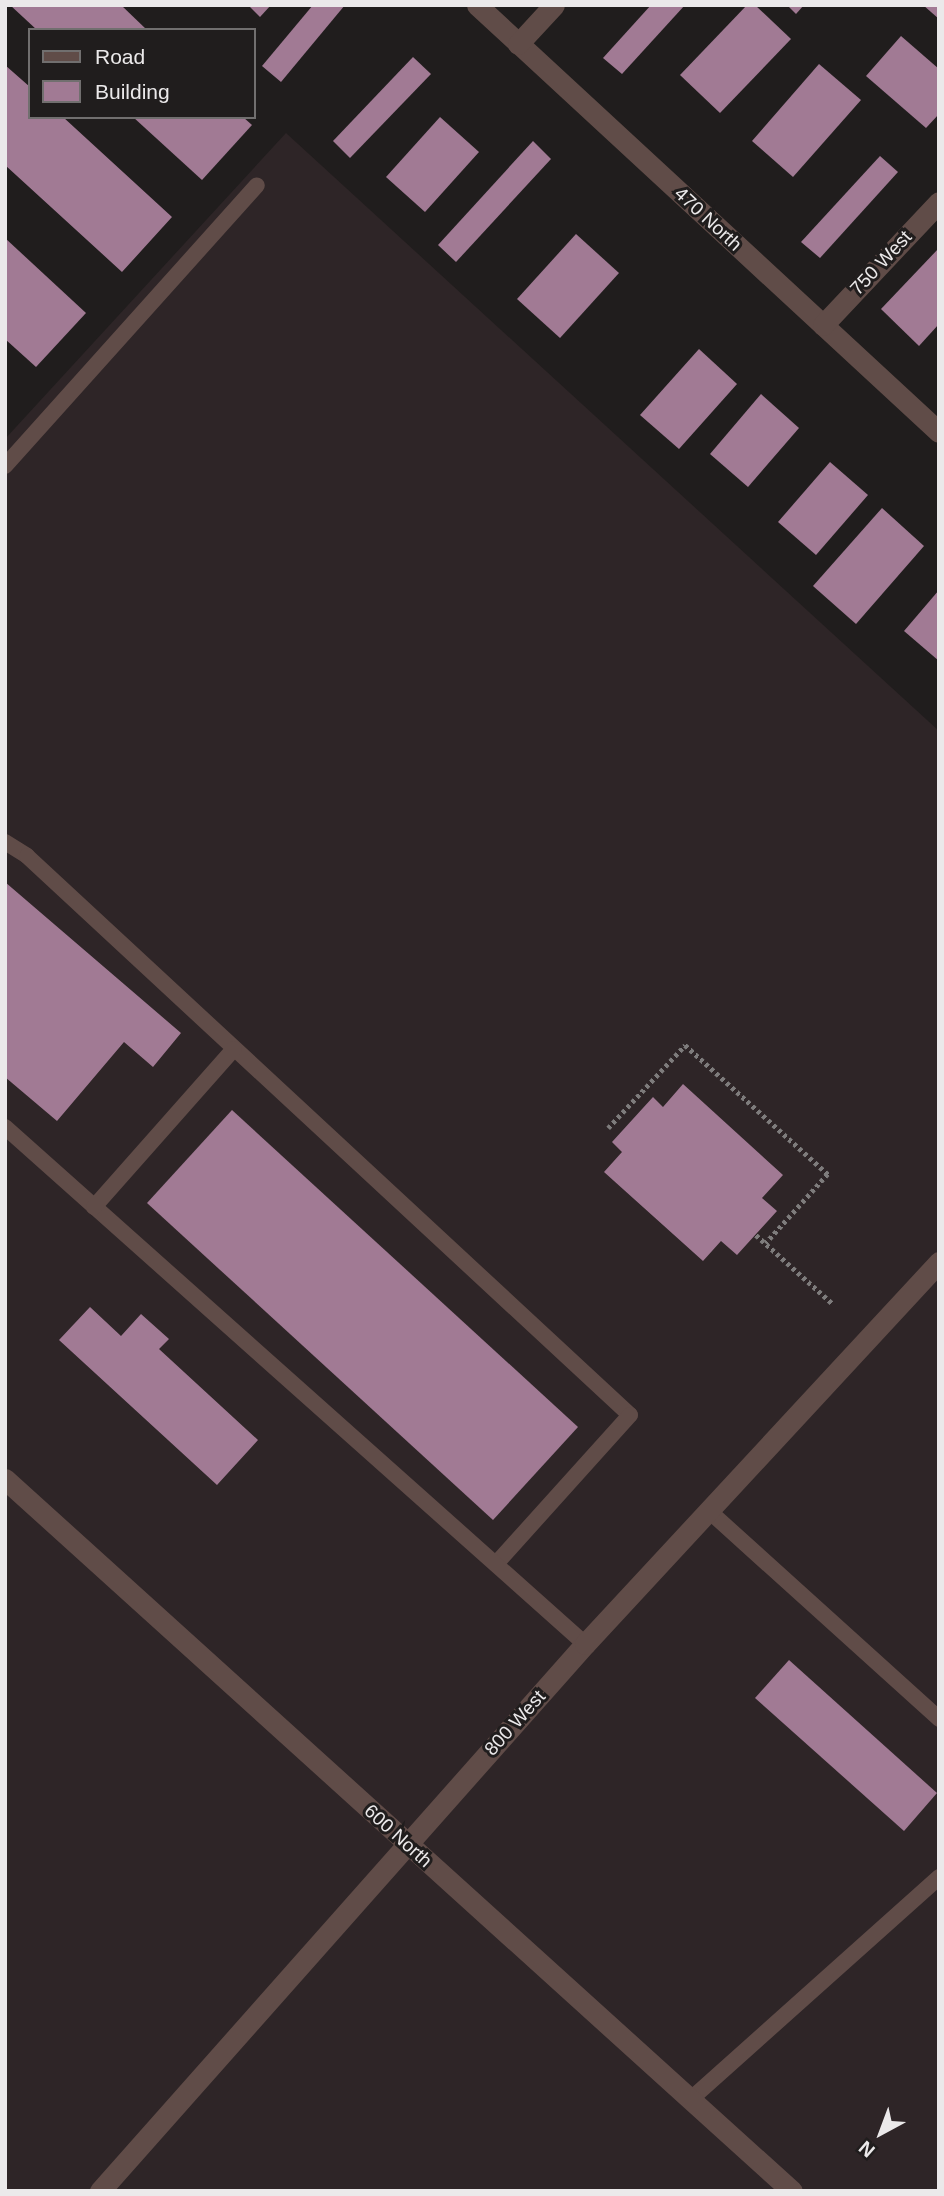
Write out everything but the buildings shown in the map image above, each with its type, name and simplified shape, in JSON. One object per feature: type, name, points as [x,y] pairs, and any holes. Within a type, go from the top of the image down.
[{"type":"street","name":"470 North","points":[[477,5],[939,432]]},
{"type":"street","points":[[518,44],[554,5]]},
{"type":"street","name":"750 West","points":[[822,325],[939,202]]},
{"type":"street","name":"800 West","points":[[100,2191],[585,1644],[939,1262]]},
{"type":"street","name":"600 North","points":[[5,1479],[792,2191]]},
{"type":"lane","points":[[5,466],[257,185]]},
{"type":"lane","points":[[5,842],[27,856],[631,1415],[496,1564]]},
{"type":"lane","points":[[94,1207],[234,1049]]},
{"type":"lane","points":[[5,1127],[585,1644]]},
{"type":"lane","points":[[708,1510],[939,1718]]},
{"type":"lane","points":[[691,2099],[939,1877]]},
{"type":"path","points":[[608,1128],[685,1045],[828,1174],[766,1243]]},
{"type":"path","points":[[756,1235],[833,1304]]},
{"type":"shaded area","points":[[286,133],[939,731],[939,2191],[5,2191],[5,439]]}]
